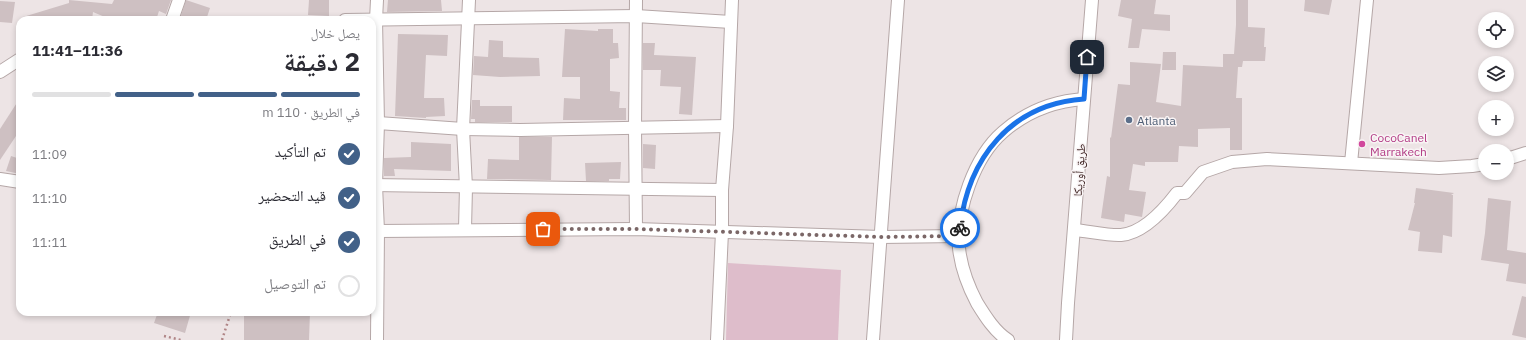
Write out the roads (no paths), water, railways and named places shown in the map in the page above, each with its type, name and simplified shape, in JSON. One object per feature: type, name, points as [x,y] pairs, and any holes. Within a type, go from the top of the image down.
[{"type":"street","points":[[173,16],[179,0]]},
{"type":"street","points":[[376,0],[378,123],[376,154]]},
{"type":"street","points":[[465,230],[466,187],[463,129],[469,0]]},
{"type":"street","points":[[636,0],[634,128],[636,229]]},
{"type":"street","points":[[717,340],[722,232],[722,190],[727,126],[732,0]]},
{"type":"street","points":[[872,340],[898,0]]},
{"type":"street","name":"طريق أوريكا","points":[[1066,340],[1092,0]]},
{"type":"street","points":[[1351,163],[1367,0]]},
{"type":"street","points":[[376,20],[636,16],[731,22]]},
{"type":"street","points":[[0,72],[16,62]]},
{"type":"street","points":[[1008,340],[990,322],[970,291],[963,270],[959,249],[959,236],[961,216],[967,194],[981,159],[1002,132],[1031,113],[1049,105],[1066,100],[1084,99]]},
{"type":"street","points":[[378,123],[463,129],[520,130],[727,126]]},
{"type":"street","points":[[1514,157],[1526,153]]},
{"type":"street","points":[[1075,230],[1121,235],[1136,230],[1157,215],[1177,193],[1185,193],[1203,172],[1232,162],[1267,160],[1439,168],[1478,165]]},
{"type":"street","points":[[0,179],[16,181]]},
{"type":"street","points":[[376,185],[722,190]]},
{"type":"street","points":[[376,208],[378,231],[376,274]]},
{"type":"street","points":[[378,231],[636,229],[881,237],[959,236]]},
{"type":"street","points":[[376,316],[377,340]]},
{"type":"place","name":"Atlanta","points":[[1129,120]]},
{"type":"place","name":"CocoCanel Marrakech","points":[[1362,144]]}]
